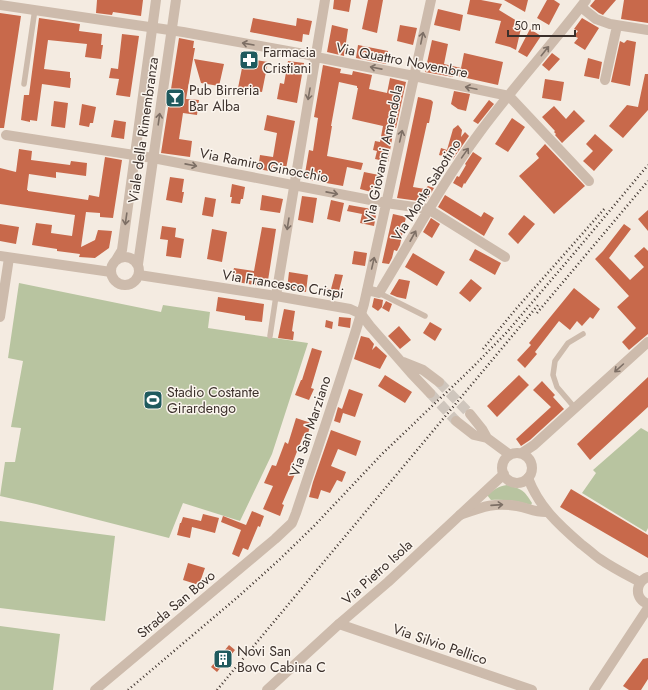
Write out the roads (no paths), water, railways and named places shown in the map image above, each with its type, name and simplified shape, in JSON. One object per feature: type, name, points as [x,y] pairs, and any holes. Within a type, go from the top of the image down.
[{"type":"street","name":"Viale della Rimembranza","points":[[116,260],[122,250],[156,0]]},
{"type":"street","name":"Viale della Rimembranza","points":[[138,264],[176,0]]},
{"type":"street","points":[[276,296],[325,0]]},
{"type":"street","name":"Via Giovanni Amendola","points":[[361,314],[431,0]]},
{"type":"street","points":[[584,3],[596,19],[617,26],[648,30]]},
{"type":"street","name":"Via Monte Sabotino","points":[[379,293],[409,244],[428,209],[480,131],[584,3]]},
{"type":"street","points":[[0,5],[35,5],[152,27]]},
{"type":"street","points":[[605,80],[617,26]]},
{"type":"street","name":"Via Quattro Novembre","points":[[152,27],[304,54],[509,96]]},
{"type":"street","points":[[509,96],[589,181]]},
{"type":"street","name":"Via Ramiro Ginocchio","points":[[6,135],[153,158],[386,203],[428,209],[505,257]]},
{"type":"street","points":[[0,317],[4,257],[111,272]]},
{"type":"street","points":[[123,257],[128,257],[132,258],[138,264],[140,271],[138,279],[135,282],[126,286],[118,284],[112,277],[111,272],[113,264],[116,260],[123,257]]},
{"type":"street","name":"Via Francesco Crispi","points":[[139,275],[337,306],[350,309],[361,314]]},
{"type":"street","points":[[367,290],[379,293]]},
{"type":"street","points":[[361,314],[430,393]]},
{"type":"street","name":"Via San Marziano","points":[[275,540],[292,523],[296,513],[361,314]]},
{"type":"street","points":[[522,453],[527,456],[532,464],[531,474],[524,482],[512,482],[507,479],[502,469],[506,458],[516,453],[522,453],[534,446],[648,342]]},
{"type":"street","points":[[401,361],[423,370],[439,382]]},
{"type":"street","points":[[470,414],[487,438]]},
{"type":"street","points":[[456,421],[474,435],[487,438],[510,455]]},
{"type":"street","name":"Via Pietro Isola","points":[[267,690],[339,624],[388,582],[504,474]]},
{"type":"street","points":[[528,478],[532,489],[548,512],[565,530],[600,559],[644,579],[638,586],[638,591],[642,600],[648,604]]},
{"type":"street","points":[[460,515],[485,506],[502,504],[519,506],[538,512],[548,512]]},
{"type":"street","name":"Strada San Bovo","points":[[95,690],[275,540]]},
{"type":"street","points":[[594,690],[648,608]]},
{"type":"street","points":[[636,627],[648,621]]},
{"type":"street","name":"Via Silvio Pellico","points":[[339,624],[532,690]]},
{"type":"lane","points":[[24,84],[35,5]]},
{"type":"lane","points":[[379,293],[425,316]]},
{"type":"lane","points":[[270,336],[276,296]]},
{"type":"lane","points":[[576,408],[557,387],[552,375],[555,361],[568,343],[583,334]]},
{"type":"tunnel","points":[[439,382],[470,414]]},
{"type":"tunnel","points":[[430,393],[456,421]]},
{"type":"railway","points":[[128,690],[279,560],[314,526],[382,454],[473,367],[507,332],[648,165]]},
{"type":"railway","points":[[537,313],[648,181]]},
{"type":"railway","points":[[483,349],[516,309],[606,207]]},
{"type":"railway","points":[[217,690],[538,305]]},
{"type":"place","name":"Farmacia Cristiani","points":[[249,60]]},
{"type":"place","name":"Pub Birreria Bar Alba","points":[[175,98]]},
{"type":"place","name":"Stadio Costante Girardengo","points":[[153,400]]},
{"type":"place","name":"Novi San Bovo Cabina C","points":[[223,659]]}]
